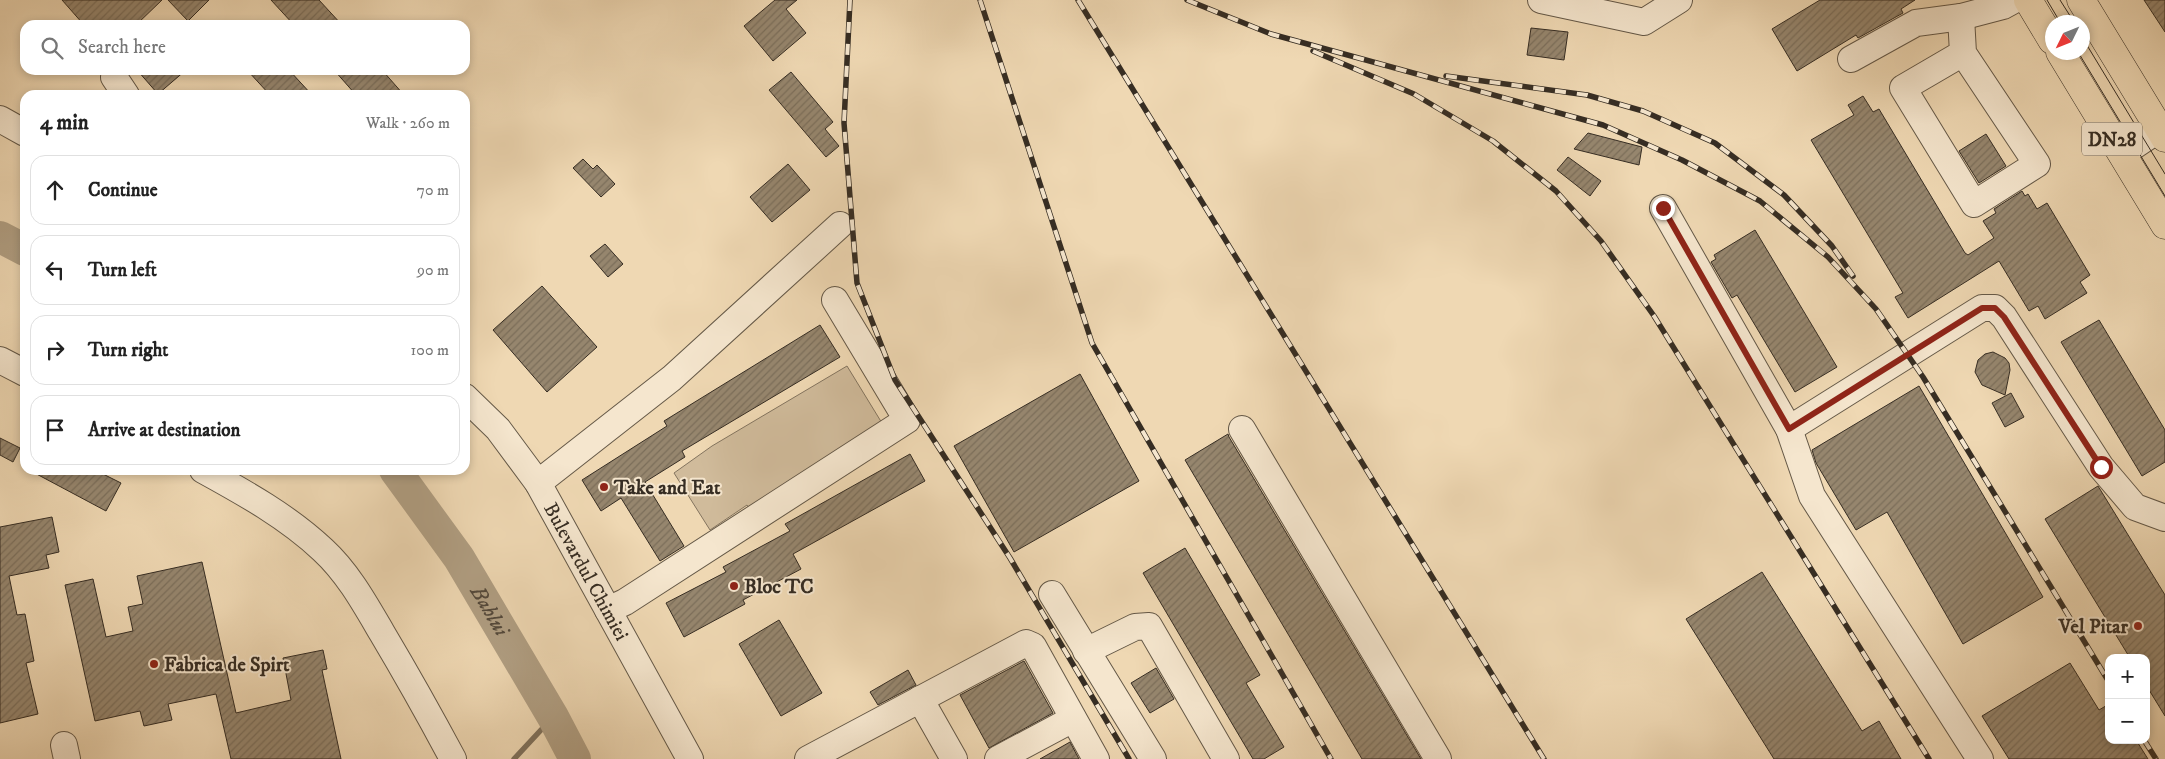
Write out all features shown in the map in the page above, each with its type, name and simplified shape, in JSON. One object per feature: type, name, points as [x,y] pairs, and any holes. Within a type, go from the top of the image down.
[{"type":"main road","points":[[2028,0],[2045,28]]},
{"type":"main road","name":"DN28","points":[[2081,0],[2163,130]]},
{"type":"main road","name":"DN28","points":[[2065,60],[2165,225]]},
{"type":"street","points":[[1541,0],[1644,22],[1679,0]]},
{"type":"street","points":[[1851,59],[1916,23],[1961,17],[2003,6],[2014,0]]},
{"type":"street","points":[[1961,17],[1963,53],[2037,164],[1974,204],[1903,88],[1963,53]]},
{"type":"street","points":[[0,119],[20,130]]},
{"type":"street","points":[[2122,154],[2163,130]]},
{"type":"street","points":[[1663,208],[1789,429],[1812,496],[1980,759]]},
{"type":"street","points":[[538,482],[672,378],[840,224]]},
{"type":"street","points":[[608,610],[625,602],[907,420],[835,300]]},
{"type":"street","points":[[1789,429],[1982,308],[1995,308],[2004,317],[2101,467],[2135,507],[2165,518]]},
{"type":"street","name":"Bulevardul Chimiei","points":[[470,402],[498,429],[538,482],[690,759]]},
{"type":"street","points":[[1242,429],[1438,759]]},
{"type":"street","points":[[212,475],[251,497],[296,527],[324,551],[354,586],[420,696],[453,759]]},
{"type":"street","points":[[1052,594],[1153,759]]},
{"type":"street","points":[[1086,651],[1135,627],[1149,626],[1226,759]]},
{"type":"street","points":[[808,759],[1026,643],[1032,646],[1096,759]]},
{"type":"street","points":[[920,699],[954,759]]},
{"type":"street","points":[[998,759],[1073,719]]},
{"type":"shaded area","points":[[847,366],[885,428],[749,508],[747,505],[710,530],[674,473],[712,446]]},
{"type":"building","points":[[62,0],[162,0],[141,20],[80,20]]},
{"type":"building","points":[[168,0],[209,0],[189,20]]},
{"type":"building","points":[[271,0],[319,0],[337,20],[289,20]]},
{"type":"building","points":[[775,0],[797,0],[786,9],[806,33],[773,61],[744,26]]},
{"type":"building","points":[[1820,0],[1915,0],[1901,9],[1903,13],[1858,38],[1856,35],[1797,71],[1772,29]]},
{"type":"building","points":[[2144,0],[2165,0],[2165,32]]},
{"type":"building","points":[[1531,28],[1568,32],[1564,60],[1527,55]]},
{"type":"building","points":[[791,72],[833,122],[825,129],[839,146],[826,157],[769,90]]},
{"type":"building","points":[[141,75],[180,75],[163,90],[154,90]]},
{"type":"building","points":[[252,75],[294,75],[307,90],[265,90]]},
{"type":"building","points":[[338,75],[386,75],[400,90],[352,90]]},
{"type":"building","points":[[1863,96],[1873,112],[1879,109],[1965,253],[1968,255],[1994,238],[1983,221],[1996,213],[1994,209],[2022,191],[2025,196],[2028,194],[2037,209],[2047,203],[2090,275],[2080,282],[2087,293],[2045,319],[2038,306],[2029,311],[1999,261],[1908,318],[1895,297],[1903,293],[1811,140],[1854,115],[1848,105]]},
{"type":"building","points":[[1588,133],[1642,147],[1639,165],[1574,149]]},
{"type":"building","points":[[1986,134],[2006,166],[1979,183],[1959,151]]},
{"type":"building","points":[[1568,157],[1601,181],[1590,196],[1557,170]]},
{"type":"building","points":[[583,159],[593,169],[597,165],[615,184],[601,197],[573,168]]},
{"type":"building","points":[[788,164],[810,190],[772,222],[750,197]]},
{"type":"building","points":[[1755,230],[1837,367],[1795,392],[1737,295],[1732,298],[1711,262],[1716,259],[1714,255]]},
{"type":"building","points":[[605,244],[623,264],[608,277],[590,256]]},
{"type":"building","points":[[542,286],[597,347],[547,392],[493,330]]},
{"type":"building","points":[[2099,320],[2165,430],[2165,462],[2142,476],[2061,342]]},
{"type":"building","points":[[820,325],[840,357],[682,451],[685,457],[645,482],[684,546],[660,561],[621,498],[601,511],[582,480],[667,426],[664,421]]},
{"type":"building","points":[[1993,352],[2005,358],[2009,363],[2010,370],[2005,395],[1982,385],[1975,372],[1978,360],[1985,354]]},
{"type":"building","points":[[1080,374],[1139,481],[1014,552],[954,446]]},
{"type":"building","points":[[1919,386],[2043,597],[1963,644],[1887,512],[1856,530],[1816,463],[1812,450]]},
{"type":"building","points":[[2011,393],[2024,417],[2005,427],[1992,403]]},
{"type":"building","points":[[1228,434],[1421,759],[1362,759],[1185,460]]},
{"type":"building","points":[[0,438],[20,448],[13,462],[0,455]]},
{"type":"building","points":[[910,454],[925,481],[793,554],[801,569],[743,600],[745,604],[684,637],[666,603],[726,572],[723,567],[790,531],[785,524]]},
{"type":"building","points":[[38,475],[105,475],[121,483],[106,511]]},
{"type":"building","name":"Vel Pitar","points":[[2098,486],[2165,595],[2165,716],[2150,692],[2150,654],[2128,654],[2045,519]]},
{"type":"building","points":[[52,517],[59,552],[46,555],[49,568],[9,576],[17,615],[25,614],[34,661],[26,663],[38,714],[0,723],[0,527]]},
{"type":"building","points":[[1185,548],[1260,675],[1246,683],[1284,747],[1264,759],[1253,759],[1143,573]]},
{"type":"building","name":"Fabrica de Spirt","points":[[202,562],[236,713],[291,700],[283,658],[323,650],[327,669],[322,670],[341,759],[231,759],[216,694],[168,704],[172,720],[144,726],[140,711],[95,721],[65,585],[93,579],[106,637],[133,631],[128,607],[143,604],[137,576]]},
{"type":"building","points":[[1762,572],[1862,731],[1879,721],[1901,759],[1774,759],[1686,619]]},
{"type":"building","points":[[779,620],[822,693],[781,716],[739,644]]},
{"type":"building","points":[[1024,661],[1053,713],[989,748],[960,695]]},
{"type":"building","points":[[2070,663],[2099,710],[2105,706],[2105,744],[2139,744],[2148,759],[2009,759],[1982,716]]},
{"type":"building","points":[[1156,668],[1174,699],[1150,713],[1131,683]]},
{"type":"building","points":[[908,670],[916,685],[878,705],[870,692]]},
{"type":"building","points":[[1070,742],[1079,759],[1040,759]]},
{"type":"waterway","name":"Bahlui","points":[[0,237],[20,247]]},
{"type":"waterway","name":"Bahlui","points":[[399,475],[459,558],[553,717],[575,759]]},
{"type":"waterway","points":[[514,759],[553,717]]},
{"type":"tram line","points":[[2047,0],[2056,15]]},
{"type":"tram line","points":[[2060,0],[2070,15]]},
{"type":"tram line","points":[[2090,50],[2165,174]]},
{"type":"tram line","points":[[2083,60],[2165,196]]},
{"type":"railway","points":[[850,0],[844,123],[857,283],[895,380],[1010,558],[1129,759]]},
{"type":"railway","points":[[980,0],[1092,343],[1331,759]]},
{"type":"railway","points":[[1078,0],[1544,759]]},
{"type":"railway","points":[[1187,0],[1271,34],[1603,125],[1682,160],[1760,201],[1828,257],[1876,309],[1923,377],[2105,675]]},
{"type":"railway","points":[[1313,51],[1414,94],[1493,141],[1556,191],[1601,241],[1654,316],[1929,759]]},
{"type":"railway","points":[[1446,76],[1587,95],[1643,111],[1715,143],[1784,195],[1832,246],[1853,276]]},
{"type":"railway","points":[[2147,744],[2156,759]]},
{"type":"place","name":"Take and Eat","points":[[604,487]]},
{"type":"place","name":"Bloc TC","points":[[734,586]]},
{"type":"place","name":"Vel Pitar","points":[[2138,626]]},
{"type":"place","name":"Fabrica de Spirt","points":[[154,664]]},
{"type":"route","points":[[1663,208],[1789,429],[1982,308],[1995,308],[2004,317],[2101,467]]}]
